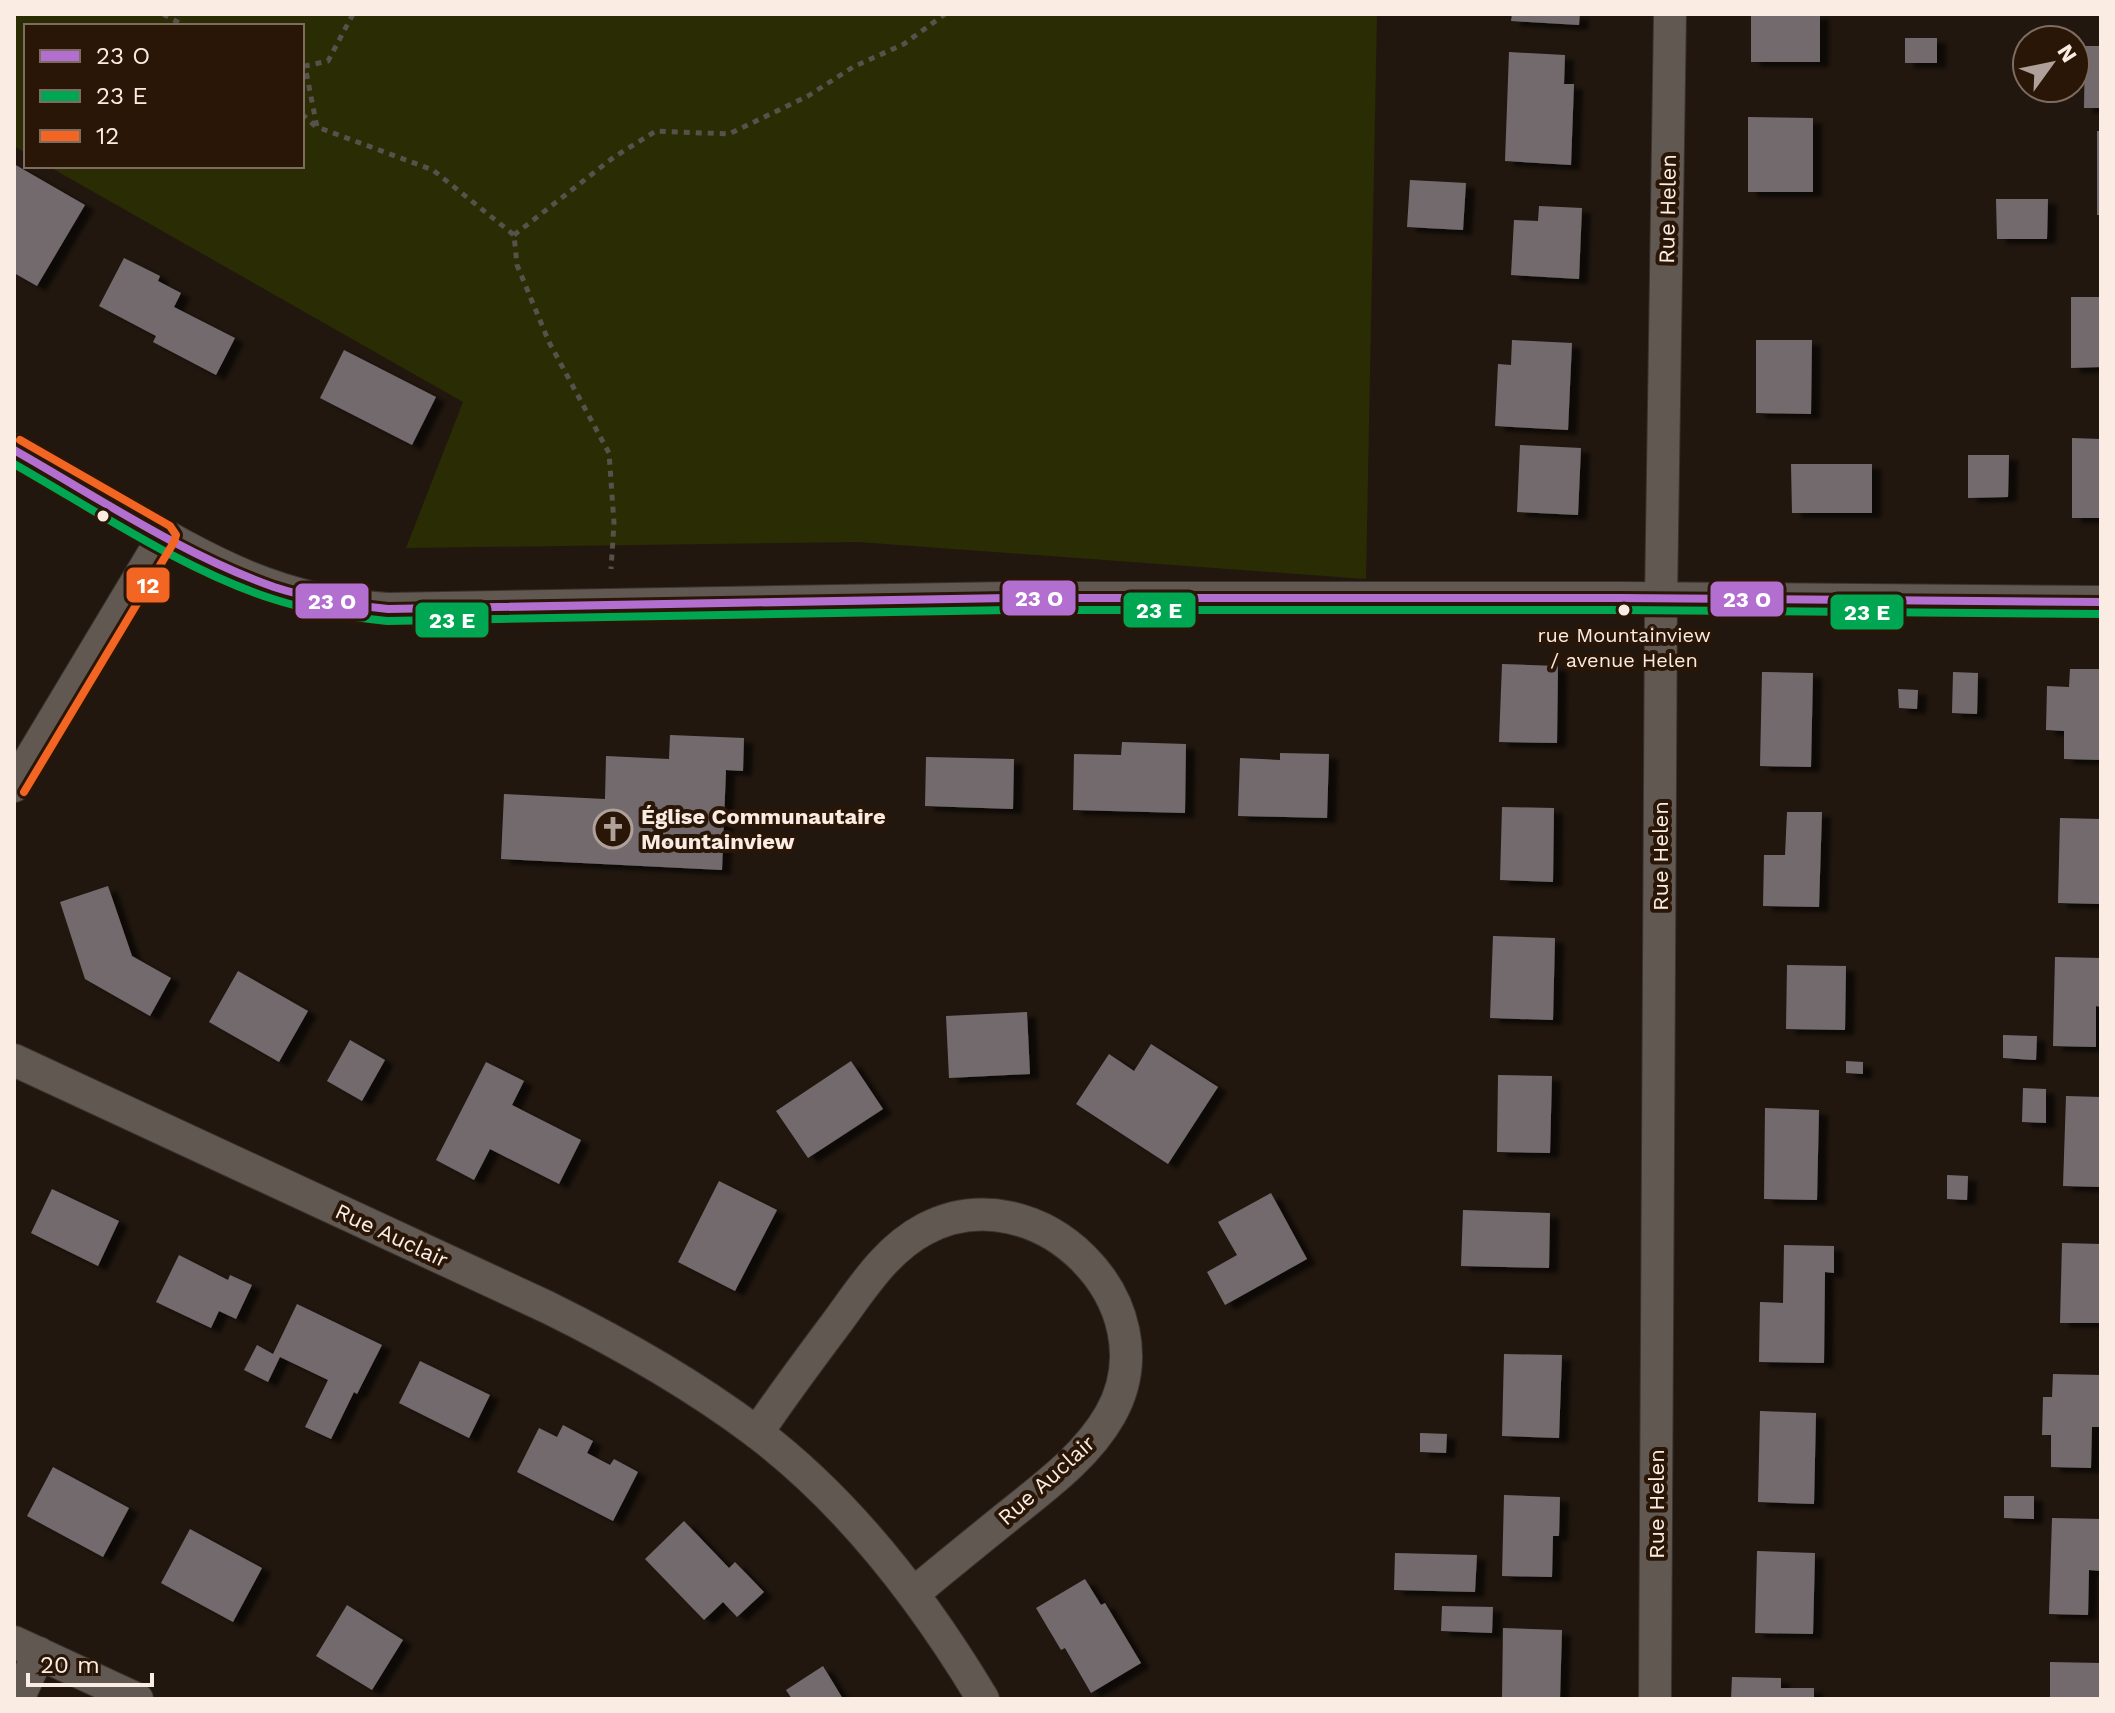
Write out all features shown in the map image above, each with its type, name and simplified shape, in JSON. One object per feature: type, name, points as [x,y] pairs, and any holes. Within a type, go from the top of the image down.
[{"type":"street","name":"Rue Helen","points":[[1655,1699],[1661,599],[1670,14]]},
{"type":"street","points":[[14,450],[217,565],[266,586],[356,607],[415,609],[1009,598],[2101,602]]},
{"type":"street","points":[[14,786],[164,536]]},
{"type":"street","name":"Rue Auclair","points":[[14,1060],[561,1314],[615,1341],[694,1389],[757,1433],[877,1547],[914,1593],[983,1699]]},
{"type":"street","name":"Rue Auclair","points":[[757,1433],[877,1269],[923,1230],[970,1214],[1018,1218],[1044,1228],[1068,1243],[1089,1264],[1115,1303],[1123,1337],[1122,1382],[1111,1413],[1092,1441],[1056,1476],[914,1593]]},
{"type":"street","points":[[18,1699],[26,1647],[137,1699]]},
{"type":"path","points":[[163,14],[181,24]]},
{"type":"path","points":[[317,127],[305,66],[328,61],[353,14]]},
{"type":"path","points":[[514,235],[614,157],[656,131],[729,134],[808,96],[853,67],[904,44],[945,14]]},
{"type":"path","points":[[304,116],[317,127],[433,170],[514,235],[517,265],[549,342],[609,453],[614,523],[609,606]]},
{"type":"green space","points":[[14,14],[1377,14],[1366,579],[858,542],[406,548],[463,402],[52,168],[304,168],[304,24],[24,24],[24,152],[14,146]]},
{"type":"building","points":[[1512,14],[1580,14],[1579,25],[1511,21]]},
{"type":"building","points":[[1751,14],[1820,14],[1820,62],[1751,62]]},
{"type":"building","points":[[1905,38],[1937,38],[1937,63],[1905,63]]},
{"type":"building","points":[[2091,46],[2101,46],[2101,108],[2084,108],[2084,104],[2091,104]]},
{"type":"building","points":[[1509,52],[1565,55],[1564,84],[1574,84],[1571,165],[1505,161]]},
{"type":"building","points":[[1748,117],[1813,118],[1813,192],[1748,192]]},
{"type":"building","points":[[2097,131],[2101,131],[2101,215],[2097,215]]},
{"type":"building","points":[[14,164],[85,205],[37,286],[14,273]]},
{"type":"building","points":[[1410,180],[1466,183],[1463,230],[1407,227]]},
{"type":"building","points":[[1996,199],[2048,199],[2047,239],[1997,239]]},
{"type":"building","points":[[1539,206],[1582,208],[1579,279],[1511,275],[1514,220],[1538,221]]},
{"type":"building","points":[[124,258],[160,276],[158,281],[181,293],[174,307],[235,338],[216,375],[153,342],[156,336],[99,306]]},
{"type":"building","points":[[2071,297],[2101,297],[2101,367],[2071,368]]},
{"type":"building","points":[[1512,340],[1572,343],[1568,430],[1495,426],[1498,364],[1511,365]]},
{"type":"building","points":[[1756,340],[1812,340],[1811,414],[1756,413]]},
{"type":"building","points":[[344,350],[436,397],[412,445],[320,398]]},
{"type":"building","points":[[2072,438],[2101,439],[2101,518],[2072,518]]},
{"type":"building","points":[[1520,445],[1581,448],[1578,515],[1517,512]]},
{"type":"building","points":[[1968,455],[2009,455],[2008,497],[1968,498]]},
{"type":"building","points":[[1791,464],[1872,464],[1872,513],[1792,513]]},
{"type":"building","points":[[1502,664],[1558,666],[1557,743],[1499,742]]},
{"type":"building","points":[[2070,669],[2101,669],[2101,760],[2064,759],[2064,731],[2046,730],[2047,686],[2069,687]]},
{"type":"building","points":[[1762,672],[1813,673],[1811,767],[1760,766]]},
{"type":"building","points":[[1953,672],[1978,673],[1977,714],[1952,713]]},
{"type":"building","points":[[1898,689],[1918,690],[1917,709],[1899,708]]},
{"type":"building","name":"Église Communautaire Mountainview","points":[[670,735],[744,738],[743,771],[726,770],[722,870],[501,859],[504,794],[605,799],[606,756],[669,759]]},
{"type":"building","points":[[1122,742],[1186,744],[1185,813],[1073,810],[1074,754],[1121,755]]},
{"type":"building","points":[[1280,753],[1329,754],[1327,818],[1238,816],[1240,758],[1280,760]]},
{"type":"building","points":[[926,757],[1014,759],[1013,809],[925,806]]},
{"type":"building","points":[[1502,807],[1554,808],[1553,882],[1500,880]]},
{"type":"building","points":[[1787,812],[1822,812],[1819,907],[1763,906],[1764,855],[1785,855]]},
{"type":"building","points":[[2060,818],[2101,819],[2101,904],[2058,903]]},
{"type":"building","points":[[108,886],[132,956],[171,978],[150,1016],[85,979],[60,902]]},
{"type":"building","points":[[1493,936],[1555,938],[1553,1020],[1490,1018]]},
{"type":"building","points":[[2055,957],[2101,958],[2101,1007],[2096,1006],[2096,1047],[2053,1046]]},
{"type":"building","points":[[1787,965],[1846,966],[1845,1030],[1786,1029]]},
{"type":"building","points":[[238,971],[308,1011],[279,1062],[209,1022]]},
{"type":"building","points":[[1027,1012],[1030,1074],[949,1078],[946,1016]]},
{"type":"building","points":[[2003,1035],[2037,1036],[2036,1060],[2003,1058]]},
{"type":"building","points":[[350,1040],[385,1060],[362,1101],[327,1081]]},
{"type":"building","points":[[1151,1044],[1218,1087],[1168,1164],[1076,1104],[1109,1054],[1134,1071]]},
{"type":"building","points":[[851,1061],[883,1109],[808,1158],[776,1111]]},
{"type":"building","points":[[1846,1061],[1863,1062],[1863,1074],[1846,1073]]},
{"type":"building","points":[[486,1062],[524,1081],[512,1105],[581,1140],[559,1184],[490,1149],[474,1180],[436,1160]]},
{"type":"building","points":[[1498,1075],[1552,1076],[1550,1153],[1497,1152]]},
{"type":"building","points":[[2023,1088],[2046,1089],[2046,1123],[2022,1122]]},
{"type":"building","points":[[2066,1096],[2101,1097],[2101,1187],[2063,1186]]},
{"type":"building","points":[[1765,1108],[1819,1110],[1817,1200],[1764,1199]]},
{"type":"building","points":[[1947,1175],[1968,1176],[1967,1200],[1947,1199]]},
{"type":"building","points":[[719,1181],[777,1210],[735,1291],[678,1262]]},
{"type":"building","points":[[52,1189],[119,1221],[98,1266],[31,1233]]},
{"type":"building","points":[[1271,1193],[1307,1259],[1225,1305],[1207,1272],[1237,1255],[1218,1222]]},
{"type":"building","points":[[1463,1210],[1550,1213],[1549,1268],[1461,1266]]},
{"type":"building","points":[[2062,1243],[2101,1244],[2101,1323],[2060,1323]]},
{"type":"building","points":[[1784,1245],[1834,1246],[1834,1273],[1825,1272],[1824,1363],[1759,1362],[1760,1302],[1783,1303]]},
{"type":"building","points":[[179,1255],[228,1280],[230,1275],[252,1285],[236,1319],[219,1311],[211,1328],[156,1302]]},
{"type":"building","points":[[297,1304],[382,1345],[331,1439],[305,1427],[328,1380],[280,1357],[268,1382],[244,1370],[257,1345],[273,1354]]},
{"type":"building","points":[[1504,1354],[1562,1355],[1559,1438],[1502,1436]]},
{"type":"building","points":[[420,1361],[490,1395],[469,1438],[399,1403]]},
{"type":"building","points":[[2053,1374],[2101,1375],[2101,1427],[2092,1427],[2091,1468],[2051,1467],[2051,1435],[2042,1435],[2043,1397],[2052,1397]]},
{"type":"building","points":[[1760,1411],[1816,1413],[1814,1504],[1758,1502]]},
{"type":"building","points":[[563,1425],[593,1441],[587,1453],[610,1465],[614,1459],[638,1472],[613,1521],[517,1472],[539,1428],[557,1437]]},
{"type":"building","points":[[1420,1433],[1447,1434],[1446,1453],[1420,1452]]},
{"type":"building","points":[[53,1467],[129,1508],[103,1557],[27,1516]]},
{"type":"building","points":[[1504,1495],[1560,1497],[1559,1536],[1553,1536],[1552,1577],[1502,1576]]},
{"type":"building","points":[[2004,1496],[2034,1496],[2034,1519],[2004,1518]]},
{"type":"building","points":[[2052,1518],[2101,1519],[2101,1571],[2089,1570],[2088,1615],[2049,1614]]},
{"type":"building","points":[[684,1521],[729,1568],[735,1562],[764,1592],[737,1617],[723,1602],[704,1620],[645,1559]]},
{"type":"building","points":[[190,1529],[262,1568],[233,1622],[161,1583]]},
{"type":"building","points":[[1757,1551],[1815,1553],[1813,1634],[1755,1633]]},
{"type":"building","points":[[1395,1553],[1477,1555],[1475,1592],[1394,1590]]},
{"type":"building","points":[[1085,1579],[1101,1605],[1105,1603],[1141,1663],[1091,1693],[1065,1648],[1061,1650],[1036,1608]]},
{"type":"building","points":[[347,1605],[403,1640],[372,1690],[316,1656]]},
{"type":"building","points":[[1442,1606],[1493,1607],[1492,1633],[1441,1631]]},
{"type":"building","points":[[1503,1628],[1562,1630],[1560,1699],[1502,1697]]},
{"type":"building","points":[[2050,1662],[2101,1663],[2101,1699],[2050,1699]]},
{"type":"building","points":[[823,1666],[843,1699],[792,1699],[786,1690]]},
{"type":"building","points":[[1732,1677],[1781,1678],[1781,1688],[1814,1688],[1814,1699],[1731,1699]]},
{"type":"transit line","name":"12","points":[[20,440],[170,526],[176,535],[24,792]]},
{"type":"transit line","points":[[14,450],[141,524],[240,574],[302,595],[388,609],[1009,598],[2101,602]]},
{"type":"transit line","points":[[14,464],[174,556],[240,587],[301,607],[387,621],[1009,610],[2101,614]]},
{"type":"place","name":"rue Mountainview / avenue Helen","points":[[1624,610]]},
{"type":"place","name":"Église Communautaire Mountainview","points":[[613,829]]}]
